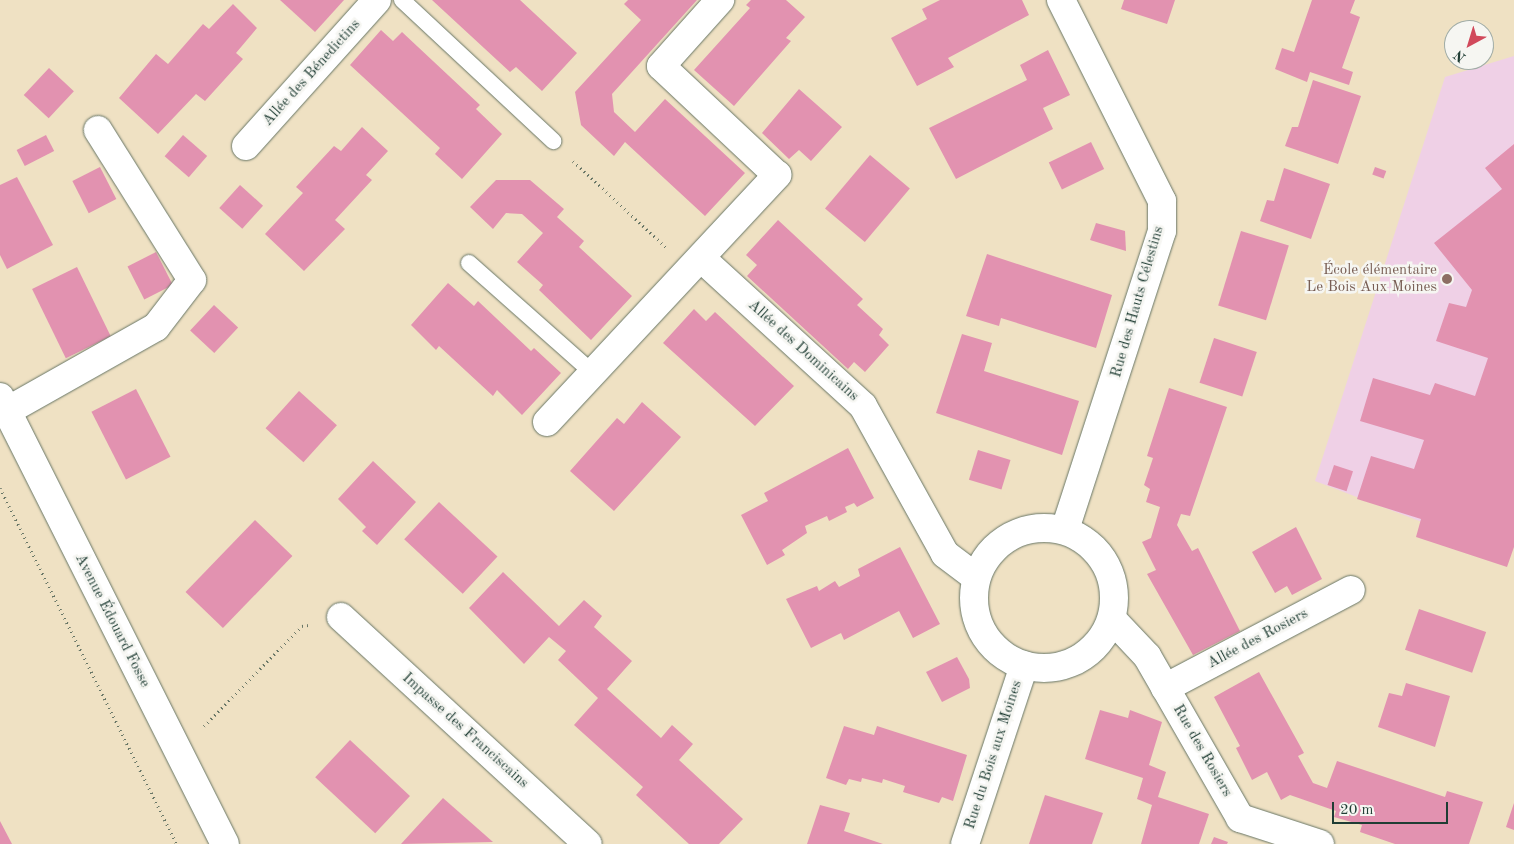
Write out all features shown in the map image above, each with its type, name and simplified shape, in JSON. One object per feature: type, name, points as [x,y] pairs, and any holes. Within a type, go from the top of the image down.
[{"type":"street","name":"Allée des Bénedictins","points":[[246,146],[377,0]]},
{"type":"street","points":[[547,422],[777,175],[661,66],[720,0]]},
{"type":"street","name":"Rue des Hauts Célestins","points":[[1061,0],[1162,201],[1162,231],[1066,530]]},
{"type":"street","points":[[4,404],[156,326],[192,280],[98,130]]},
{"type":"street","name":"Allée des Dominicains","points":[[695,264],[863,406],[945,554],[976,577]]},
{"type":"street","name":"Avenue Édouard Fosse","points":[[4,404],[225,844]]},
{"type":"street","points":[[1043,527],[1066,530],[1085,540],[1101,556],[1111,575],[1115,597],[1112,619],[1102,638],[1087,654],[1067,664],[1053,667],[1024,666],[1004,656],[988,640],[977,621],[973,599],[976,577],[986,557],[1002,541],[1015,534],[1043,527]]},
{"type":"street","name":"Allée des Rosiers","points":[[1165,688],[1351,590]]},
{"type":"street","name":"Impasse des Franciscains","points":[[341,617],[588,844]]},
{"type":"street","name":"Rue des Rosiers","points":[[1112,619],[1147,656],[1240,818],[1320,844]]},
{"type":"street","name":"Rue du Bois aux Moines","points":[[965,844],[1024,666]]},
{"type":"lane","points":[[402,0],[553,141]]},
{"type":"lane","points":[[469,263],[593,373]]},
{"type":"path","points":[[553,141],[695,264]]},
{"type":"path","points":[[0,488],[177,844]]},
{"type":"path","points":[[143,778],[179,753],[302,626],[341,617]]},
{"type":"shaded area","name":"École élémentaire Le Bois Aux Moines","points":[[1514,56],[1514,539],[1508,555],[1315,481],[1445,77],[1468,70],[1494,70],[1494,62]]},
{"type":"building","points":[[280,0],[344,0],[315,32]]},
{"type":"building","points":[[432,0],[520,0],[577,53],[542,91],[516,67],[510,72]]},
{"type":"building","points":[[628,0],[697,0],[612,94],[614,112],[635,132],[665,99],[745,173],[705,216],[625,142],[614,156],[581,125],[575,92],[641,20],[624,4]]},
{"type":"building","points":[[751,0],[786,0],[805,17],[786,38],[791,41],[734,106],[694,70],[750,8],[746,5]]},
{"type":"building","points":[[940,0],[1022,0],[1029,15],[948,58],[954,67],[917,86],[891,38],[927,19],[922,9]]},
{"type":"building","points":[[1124,0],[1175,0],[1167,24],[1121,9]]},
{"type":"building","points":[[1312,0],[1355,0],[1350,13],[1360,17],[1342,68],[1353,72],[1349,85],[1310,72],[1307,82],[1275,69],[1282,48],[1294,52]]},
{"type":"building","points":[[233,4],[257,28],[236,53],[243,59],[205,101],[196,94],[158,134],[119,98],[156,54],[168,64],[203,24],[209,29]]},
{"type":"building","points":[[381,30],[393,41],[402,32],[480,105],[476,109],[502,134],[462,179],[435,154],[440,148],[350,65]]},
{"type":"building","points":[[1048,50],[1070,95],[1043,108],[1053,129],[956,179],[929,128],[1027,80],[1020,65]]},
{"type":"building","points":[[49,68],[74,91],[49,118],[24,95]]},
{"type":"building","points":[[1313,80],[1361,96],[1338,164],[1285,146],[1292,127],[1298,127]]},
{"type":"building","points":[[799,89],[842,127],[811,161],[799,150],[789,159],[762,133]]},
{"type":"building","points":[[362,127],[388,151],[366,175],[372,180],[335,220],[345,229],[304,271],[265,234],[303,193],[296,187],[334,146],[341,151]]},
{"type":"building","points":[[46,135],[54,151],[25,166],[17,150]]},
{"type":"building","points":[[183,135],[207,156],[189,177],[165,156]]},
{"type":"building","points":[[1091,142],[1104,169],[1062,190],[1049,163]]},
{"type":"building","points":[[1514,144],[1514,547],[1507,567],[1416,537],[1421,519],[1357,499],[1371,456],[1414,469],[1424,440],[1360,421],[1373,378],[1430,395],[1435,383],[1475,396],[1488,358],[1436,341],[1449,303],[1466,307],[1472,290],[1434,243],[1502,189],[1485,168]]},
{"type":"building","points":[[870,155],[910,188],[865,242],[825,209]]},
{"type":"building","points":[[100,167],[116,199],[89,213],[72,181]]},
{"type":"building","points":[[1375,167],[1386,171],[1384,179],[1372,175]]},
{"type":"building","points":[[1284,168],[1330,184],[1311,239],[1260,221],[1267,200],[1274,201]]},
{"type":"building","points":[[17,177],[53,245],[7,269],[0,255],[0,185]]},
{"type":"building","points":[[496,180],[530,180],[564,209],[557,217],[584,241],[579,247],[632,296],[591,340],[539,290],[543,285],[517,262],[543,233],[522,214],[506,213],[493,229],[470,207]]},
{"type":"building","points":[[240,185],[263,206],[242,229],[219,208]]},
{"type":"building","points":[[778,220],[863,299],[857,305],[883,329],[879,335],[889,345],[865,372],[854,362],[848,369],[747,276],[757,265],[746,255]]},
{"type":"building","points":[[1096,223],[1125,231],[1126,251],[1090,240]]},
{"type":"building","points":[[1241,231],[1289,246],[1266,320],[1218,306]]},
{"type":"building","points":[[156,252],[173,285],[144,299],[127,267]]},
{"type":"building","points":[[987,254],[1112,295],[1096,348],[1001,318],[999,326],[966,316]]},
{"type":"building","points":[[77,267],[111,336],[66,358],[32,289]]},
{"type":"building","points":[[448,283],[474,306],[478,301],[531,351],[534,348],[561,373],[522,415],[497,390],[493,396],[439,346],[436,350],[411,325]]},
{"type":"building","points":[[214,305],[238,328],[214,353],[190,331]]},
{"type":"building","points":[[694,309],[706,321],[715,312],[794,386],[755,426],[663,343]]},
{"type":"building","points":[[962,334],[992,343],[984,371],[1079,401],[1062,455],[936,413]]},
{"type":"building","points":[[1214,338],[1257,352],[1242,397],[1199,383]]},
{"type":"building","points":[[1169,388],[1227,407],[1190,516],[1181,514],[1177,525],[1192,551],[1198,548],[1240,631],[1193,655],[1147,574],[1156,570],[1142,542],[1151,538],[1160,507],[1146,502],[1150,489],[1144,485],[1153,458],[1147,456]]},
{"type":"building","points":[[136,389],[171,457],[126,479],[91,412]]},
{"type":"building","points":[[299,391],[337,425],[303,462],[266,428]]},
{"type":"building","points":[[642,402],[681,437],[614,511],[570,471],[617,418],[624,424]]},
{"type":"building","points":[[848,448],[874,498],[857,507],[854,503],[845,507],[847,512],[829,521],[827,516],[805,526],[807,533],[782,550],[785,555],[767,565],[741,515],[768,501],[764,493]]},
{"type":"building","points":[[978,450],[1011,460],[1001,490],[969,480]]},
{"type":"building","points":[[373,461],[416,502],[377,545],[362,531],[366,527],[338,499]]},
{"type":"building","points":[[1334,465],[1353,471],[1347,491],[1328,485]]},
{"type":"building","points":[[439,502],[498,557],[463,594],[404,539]]},
{"type":"building","points":[[255,520],[292,556],[223,628],[186,592]]},
{"type":"building","points":[[1296,527],[1322,579],[1292,595],[1287,586],[1275,593],[1252,552]]},
{"type":"building","points":[[900,547],[940,624],[913,638],[899,611],[844,640],[841,633],[811,648],[786,599],[817,586],[819,591],[835,581],[839,587],[860,576],[858,569]]},
{"type":"building","points":[[503,572],[559,626],[584,600],[602,616],[594,627],[632,661],[607,689],[661,738],[672,725],[693,744],[679,760],[743,819],[719,844],[689,844],[636,795],[643,787],[574,725],[598,698],[558,660],[566,651],[549,637],[524,664],[469,608]]},
{"type":"building","points":[[1419,609],[1486,632],[1472,673],[1405,650]]},
{"type":"building","points":[[957,657],[969,679],[970,688],[942,702],[926,672]]},
{"type":"building","points":[[1259,672],[1304,753],[1298,756],[1313,783],[1327,788],[1337,761],[1445,797],[1447,791],[1483,802],[1469,844],[1395,844],[1360,832],[1362,825],[1334,817],[1336,811],[1290,795],[1281,800],[1267,772],[1252,780],[1236,748],[1240,746],[1214,697]]},
{"type":"building","points":[[1406,683],[1450,696],[1435,747],[1378,727],[1389,693],[1402,696]]},
{"type":"building","points":[[1100,710],[1128,718],[1130,710],[1162,722],[1149,765],[1166,772],[1158,797],[1209,814],[1199,844],[1141,844],[1152,805],[1137,799],[1143,778],[1085,759]]},
{"type":"building","points":[[844,726],[874,735],[877,726],[967,755],[953,801],[942,797],[939,803],[903,792],[905,786],[883,779],[882,783],[862,778],[861,782],[849,779],[846,785],[826,778]]},
{"type":"building","points":[[350,740],[410,796],[375,833],[315,777]]},
{"type":"building","points":[[1045,795],[1103,813],[1092,844],[1029,844]]},
{"type":"building","points":[[443,798],[493,842],[401,844]]},
{"type":"building","points":[[1514,803],[1514,830],[1506,827]]},
{"type":"building","points":[[820,805],[850,813],[844,831],[883,844],[807,844]]},
{"type":"building","points":[[0,821],[12,844],[0,844]]},
{"type":"building","points":[[1214,837],[1228,842],[1227,844],[1211,844]]},
{"type":"place","name":"École élémentaire Le Bois Aux Moines","points":[[1447,279]]}]
